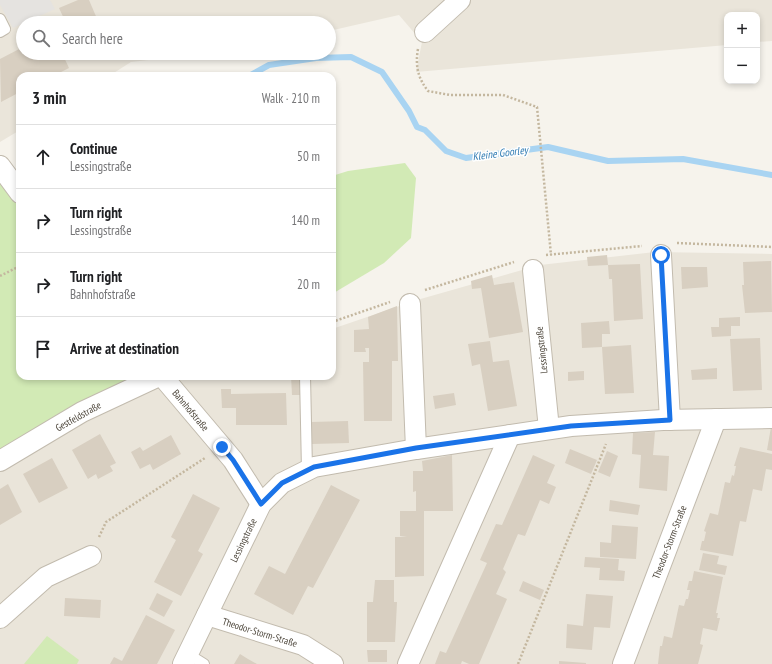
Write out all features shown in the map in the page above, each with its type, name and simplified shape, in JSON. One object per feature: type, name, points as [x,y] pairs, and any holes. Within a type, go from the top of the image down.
[{"type":"street","points":[[425,32],[460,0]]},
{"type":"street","points":[[0,166],[16,188]]},
{"type":"street","points":[[661,255],[670,420]]},
{"type":"street","name":"Lessingstraße","points":[[532,270],[549,429]]},
{"type":"street","points":[[410,304],[416,448]]},
{"type":"street","name":"Gestfeldstraße","points":[[0,461],[82,412],[152,380]]},
{"type":"street","name":"Bahnhofstraße","points":[[164,380],[233,460],[261,504]]},
{"type":"street","name":"Lessingstraße","points":[[192,661],[207,616],[261,504],[282,483],[314,467],[416,448],[549,429],[670,420],[772,418]]},
{"type":"street","name":"Theodor-Storm-Straße","points":[[623,664],[716,420]]},
{"type":"street","points":[[408,664],[510,435]]},
{"type":"street","points":[[0,618],[46,577],[91,556]]},
{"type":"street","name":"Theodor-Storm-Straße","points":[[207,616],[303,645],[333,664]]},
{"type":"lane","points":[[0,19],[5,28],[0,32]]},
{"type":"lane","points":[[306,380],[307,470]]},
{"type":"path","points":[[425,32],[417,57],[419,79],[428,91],[450,94],[503,94],[525,101],[537,107],[551,255]]},
{"type":"path","points":[[0,276],[16,268]]},
{"type":"path","points":[[518,664],[614,423]]},
{"type":"path","points":[[91,556],[106,522],[222,447]]},
{"type":"shaded area","points":[[0,0],[772,0],[772,41],[760,42],[760,12],[724,12],[724,45],[416,72],[422,42],[399,15],[336,29],[336,16],[16,16],[16,60],[148,60],[131,62],[115,72],[16,72],[16,132],[0,142]]},
{"type":"shaded area","points":[[0,0],[50,0],[55,9],[40,16],[16,16],[16,27],[13,28],[0,5]]},
{"type":"shaded area","points":[[655,252],[772,254],[772,664],[0,664],[0,461],[152,380],[336,380],[336,328],[417,300],[540,265]]},
{"type":"green space","points":[[405,163],[416,178],[411,238],[384,263],[336,292],[336,175],[348,171]]},
{"type":"green space","points":[[0,166],[16,188],[16,380],[152,380],[0,461]]},
{"type":"green space","points":[[47,636],[79,660],[77,664],[24,664]]},
{"type":"building","points":[[78,0],[89,0],[96,16],[63,16],[59,8]]},
{"type":"building","points":[[16,51],[16,60],[65,60],[69,68],[61,72],[16,72],[16,94],[1,102],[0,59]]},
{"type":"building","points":[[607,255],[608,265],[588,266],[587,257]]},
{"type":"building","points":[[771,261],[772,312],[745,313],[742,285],[744,285],[743,262]]},
{"type":"building","points":[[640,264],[643,319],[614,321],[612,279],[609,279],[608,265]]},
{"type":"building","points":[[681,267],[707,267],[708,287],[682,289]]},
{"type":"building","points":[[492,275],[494,285],[514,282],[523,332],[489,338],[481,288],[472,289],[471,281]]},
{"type":"building","points":[[397,306],[398,361],[392,361],[392,421],[364,421],[363,362],[369,362],[369,348],[365,348],[366,352],[354,352],[354,330],[369,329],[368,317]]},
{"type":"building","points":[[740,317],[740,326],[731,326],[731,336],[712,337],[711,327],[719,327],[719,318]]},
{"type":"building","points":[[609,321],[610,334],[602,334],[602,347],[582,348],[581,323]]},
{"type":"building","points":[[760,338],[762,390],[733,391],[730,339]]},
{"type":"building","points":[[490,341],[493,362],[509,360],[517,406],[488,411],[480,364],[472,366],[468,344]]},
{"type":"building","points":[[631,345],[634,393],[605,394],[602,347]]},
{"type":"building","points":[[717,368],[717,379],[692,380],[691,370]]},
{"type":"building","points":[[584,371],[584,380],[568,381],[568,372]]},
{"type":"building","points":[[291,380],[303,380],[303,395],[292,395]]},
{"type":"building","points":[[221,389],[231,389],[231,394],[286,393],[287,425],[236,425],[236,408],[222,408]]},
{"type":"building","points":[[454,393],[456,405],[435,409],[433,396]]},
{"type":"building","points":[[348,421],[349,443],[312,444],[311,422]]},
{"type":"building","points":[[771,427],[772,428],[772,451],[767,450]]},
{"type":"building","points":[[655,432],[653,455],[669,456],[667,491],[639,488],[641,455],[632,454],[633,433]]},
{"type":"building","points":[[100,434],[116,463],[110,466],[113,471],[98,479],[96,474],[88,479],[72,450]]},
{"type":"building","points":[[171,435],[181,454],[153,470],[150,464],[140,469],[131,452],[140,447],[143,451]]},
{"type":"building","points":[[740,447],[772,454],[772,470],[766,469],[762,491],[753,489],[746,522],[740,521],[733,556],[700,550],[702,541],[704,541],[706,532],[704,531],[710,513],[718,515],[725,482],[730,483],[732,475],[734,476],[736,466],[734,466]]},
{"type":"building","points":[[570,449],[597,460],[591,474],[565,463]]},
{"type":"building","points":[[607,451],[618,456],[610,477],[598,472]]},
{"type":"building","points":[[452,455],[453,511],[424,511],[424,576],[395,577],[395,537],[407,537],[400,536],[400,511],[416,511],[416,491],[413,492],[413,471],[423,471],[422,461]]},
{"type":"building","points":[[533,455],[555,465],[547,483],[556,487],[549,504],[540,500],[525,536],[518,534],[503,569],[506,572],[496,594],[507,599],[479,664],[469,664],[462,661],[461,664],[435,664],[440,651],[446,653],[487,563],[480,560],[496,524],[502,525]]},
{"type":"building","points":[[52,458],[68,488],[39,503],[23,474]]},
{"type":"building","points":[[8,484],[22,512],[0,525],[0,489]]},
{"type":"building","points":[[331,485],[360,500],[313,588],[308,586],[293,615],[254,594],[269,566],[285,574]]},
{"type":"building","points":[[193,494],[220,508],[198,551],[203,554],[181,596],[154,582],[176,540],[171,537]]},
{"type":"building","points":[[610,500],[640,505],[638,515],[609,511]]},
{"type":"building","points":[[612,525],[638,527],[636,559],[600,557],[600,542],[611,543]]},
{"type":"building","points":[[703,553],[719,556],[717,564],[727,566],[725,575],[699,570]]},
{"type":"building","points":[[585,557],[619,559],[618,570],[625,571],[624,581],[599,580],[600,568],[584,567]]},
{"type":"building","points":[[694,571],[723,577],[716,613],[718,613],[717,618],[720,618],[717,631],[703,628],[700,644],[703,645],[698,664],[658,664],[660,646],[662,646],[664,636],[672,638],[679,605],[684,606],[686,599],[688,599],[690,590],[687,590],[689,581],[692,581]]},
{"type":"building","points":[[375,580],[394,580],[394,602],[397,602],[395,642],[367,642],[367,602],[373,602]]},
{"type":"building","points":[[523,581],[544,590],[540,600],[519,591]]},
{"type":"building","points":[[157,593],[173,601],[164,617],[149,609]]},
{"type":"building","points":[[586,594],[613,596],[610,628],[594,627],[592,650],[566,648],[567,624],[583,626]]},
{"type":"building","points":[[65,598],[101,600],[100,618],[64,616]]},
{"type":"building","points":[[146,615],[175,630],[157,664],[110,664],[114,657],[122,661]]},
{"type":"building","points":[[367,650],[387,650],[387,662],[368,662]]},
{"type":"building","points":[[240,654],[248,659],[257,664],[234,664]]},
{"type":"building","points":[[559,661],[586,663],[586,664],[559,664]]},
{"type":"waterway","name":"Kleine Goorley","points":[[336,57],[351,57],[382,72],[409,111],[417,127],[425,130],[446,151],[466,158],[548,147],[608,161],[683,159],[772,175]]},
{"type":"waterway","name":"Kleine Goorley","points":[[256,72],[269,65],[303,60]]},
{"type":"route","points":[[222,447],[233,460],[261,504],[282,483],[314,467],[416,448],[571,426],[670,420],[661,255]]}]
